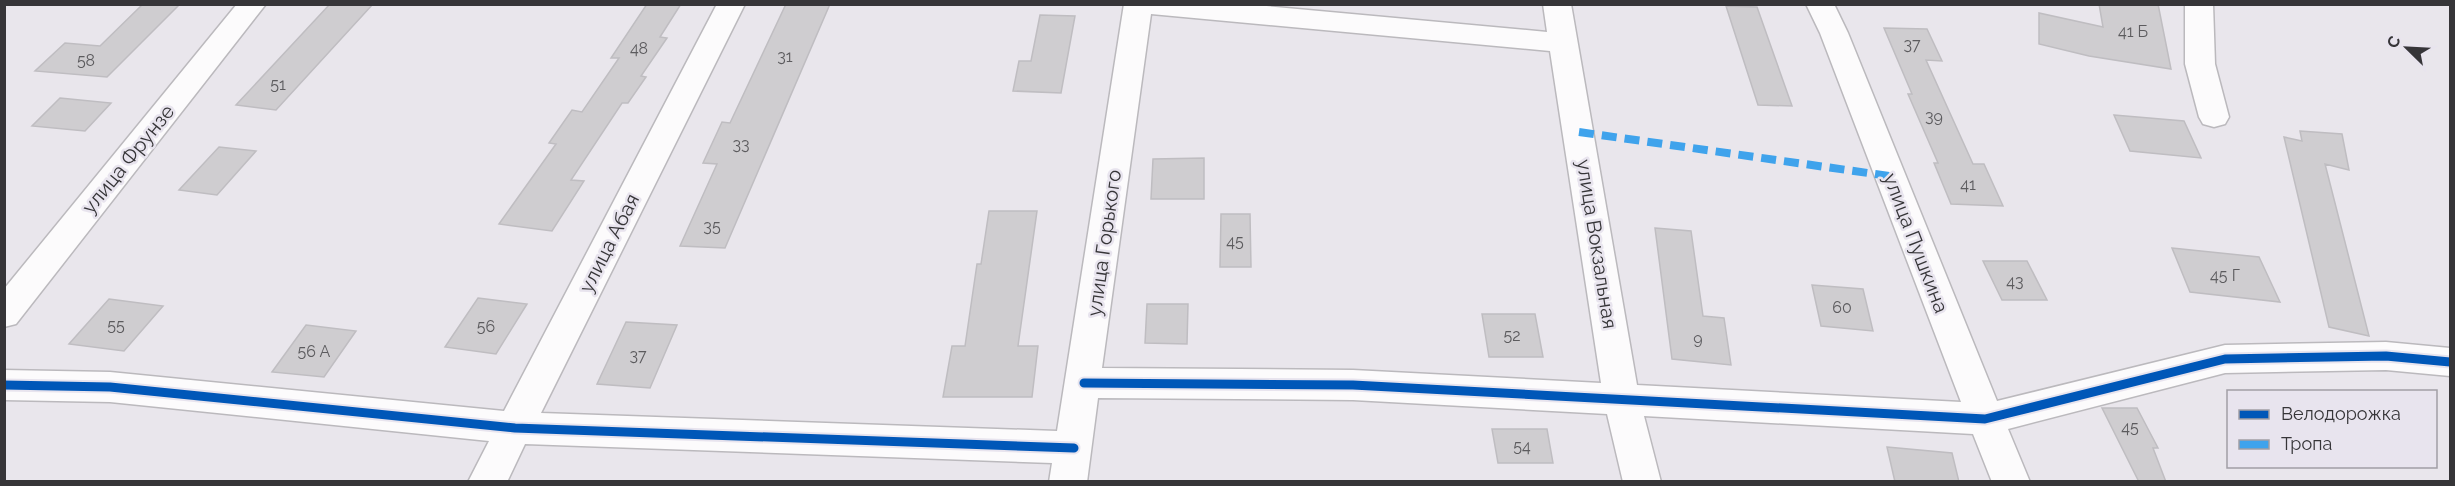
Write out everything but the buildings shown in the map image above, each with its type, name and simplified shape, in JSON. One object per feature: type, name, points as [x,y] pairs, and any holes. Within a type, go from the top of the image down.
[{"type":"street","name":"улица Фрунзе","points":[[4,314],[252,4]]},
{"type":"street","name":"улица Абая","points":[[487,482],[731,4]]},
{"type":"street","points":[[1139,4],[1564,44]]},
{"type":"street","name":"улица Горького","points":[[1071,465],[1139,4]]},
{"type":"street","name":"улица Вокзальная","points":[[1557,4],[1622,402],[1642,482]]},
{"type":"street","name":"улица Пушкина","points":[[1820,4],[1834,33],[1984,420],[2011,482]]},
{"type":"street","points":[[2199,4],[2200,64],[2214,117]]},
{"type":"street","points":[[1084,383],[1353,385],[1622,402],[1984,420],[2225,359],[2386,356],[2451,362]]},
{"type":"street","points":[[4,385],[110,387],[515,428],[1071,465]]},
{"type":"marked path","points":[[1579,132],[1889,176]]},
{"type":"cycle path","points":[[1084,383],[1353,385],[1985,419],[2225,359],[2386,356],[2450,362]]},
{"type":"cycle path","points":[[4,385],[110,387],[515,428],[1074,448]]}]
